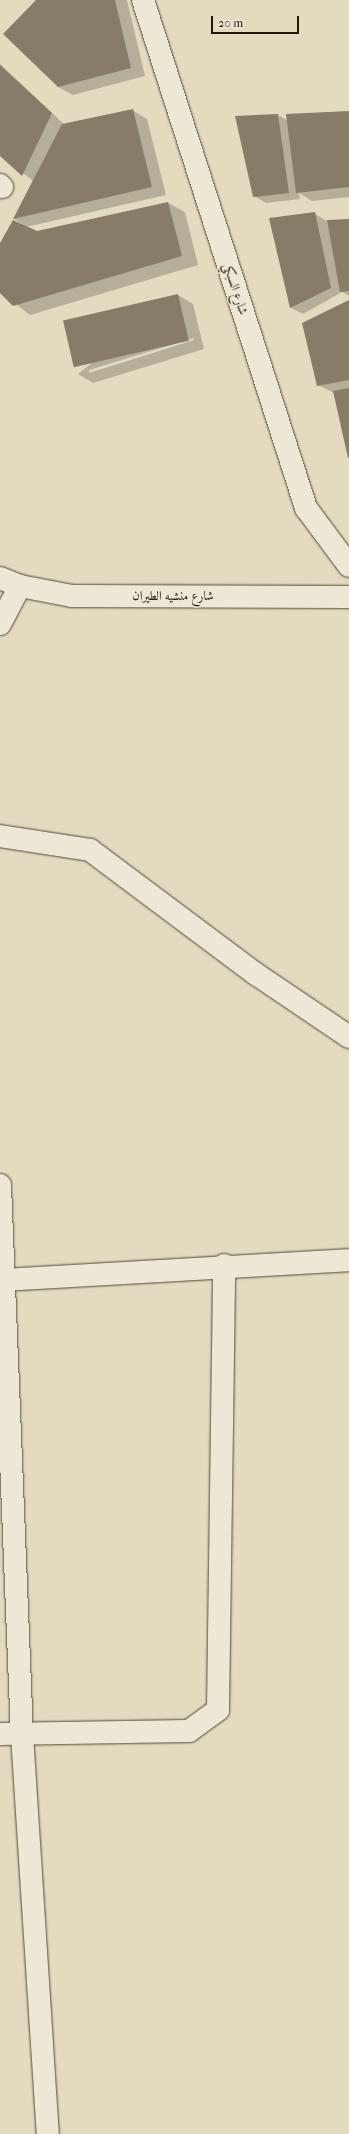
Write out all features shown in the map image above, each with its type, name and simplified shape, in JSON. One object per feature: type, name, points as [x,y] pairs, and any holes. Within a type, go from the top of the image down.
[{"type":"street","name":"شارع السبكي","points":[[143,0],[306,508],[349,566]]},
{"type":"street","name":"شارع منشيه الطيران","points":[[10,582],[72,596],[349,597]]},
{"type":"street","points":[[0,624],[10,582]]},
{"type":"street","points":[[0,836],[90,850],[256,974],[349,1037]]},
{"type":"street","points":[[0,1185],[22,1735],[48,2134]]},
{"type":"street","points":[[4,1280],[224,1265],[349,1260]]},
{"type":"street","points":[[0,1734],[22,1735],[189,1731],[218,1710],[224,1265]]},
{"type":"building","points":[[36,0],[115,0],[131,68],[58,87],[3,34]]},
{"type":"building","points":[[0,65],[52,113],[22,176],[0,156]]},
{"type":"building","points":[[133,109],[152,187],[13,219],[62,124]]},
{"type":"building","points":[[349,111],[349,187],[296,193],[286,114]]},
{"type":"building","points":[[278,114],[289,193],[253,197],[235,116]]},
{"type":"building","points":[[168,202],[182,256],[13,306],[0,293],[0,243],[13,220],[37,231]]},
{"type":"building","points":[[315,212],[331,288],[290,308],[269,218]]},
{"type":"building","points":[[349,219],[349,291],[340,292],[327,220]]},
{"type":"building","points":[[178,294],[189,341],[74,367],[63,321]]},
{"type":"building","points":[[349,300],[349,380],[317,386],[302,323]]},
{"type":"building","points":[[349,388],[349,458],[348,458],[333,391]]}]
